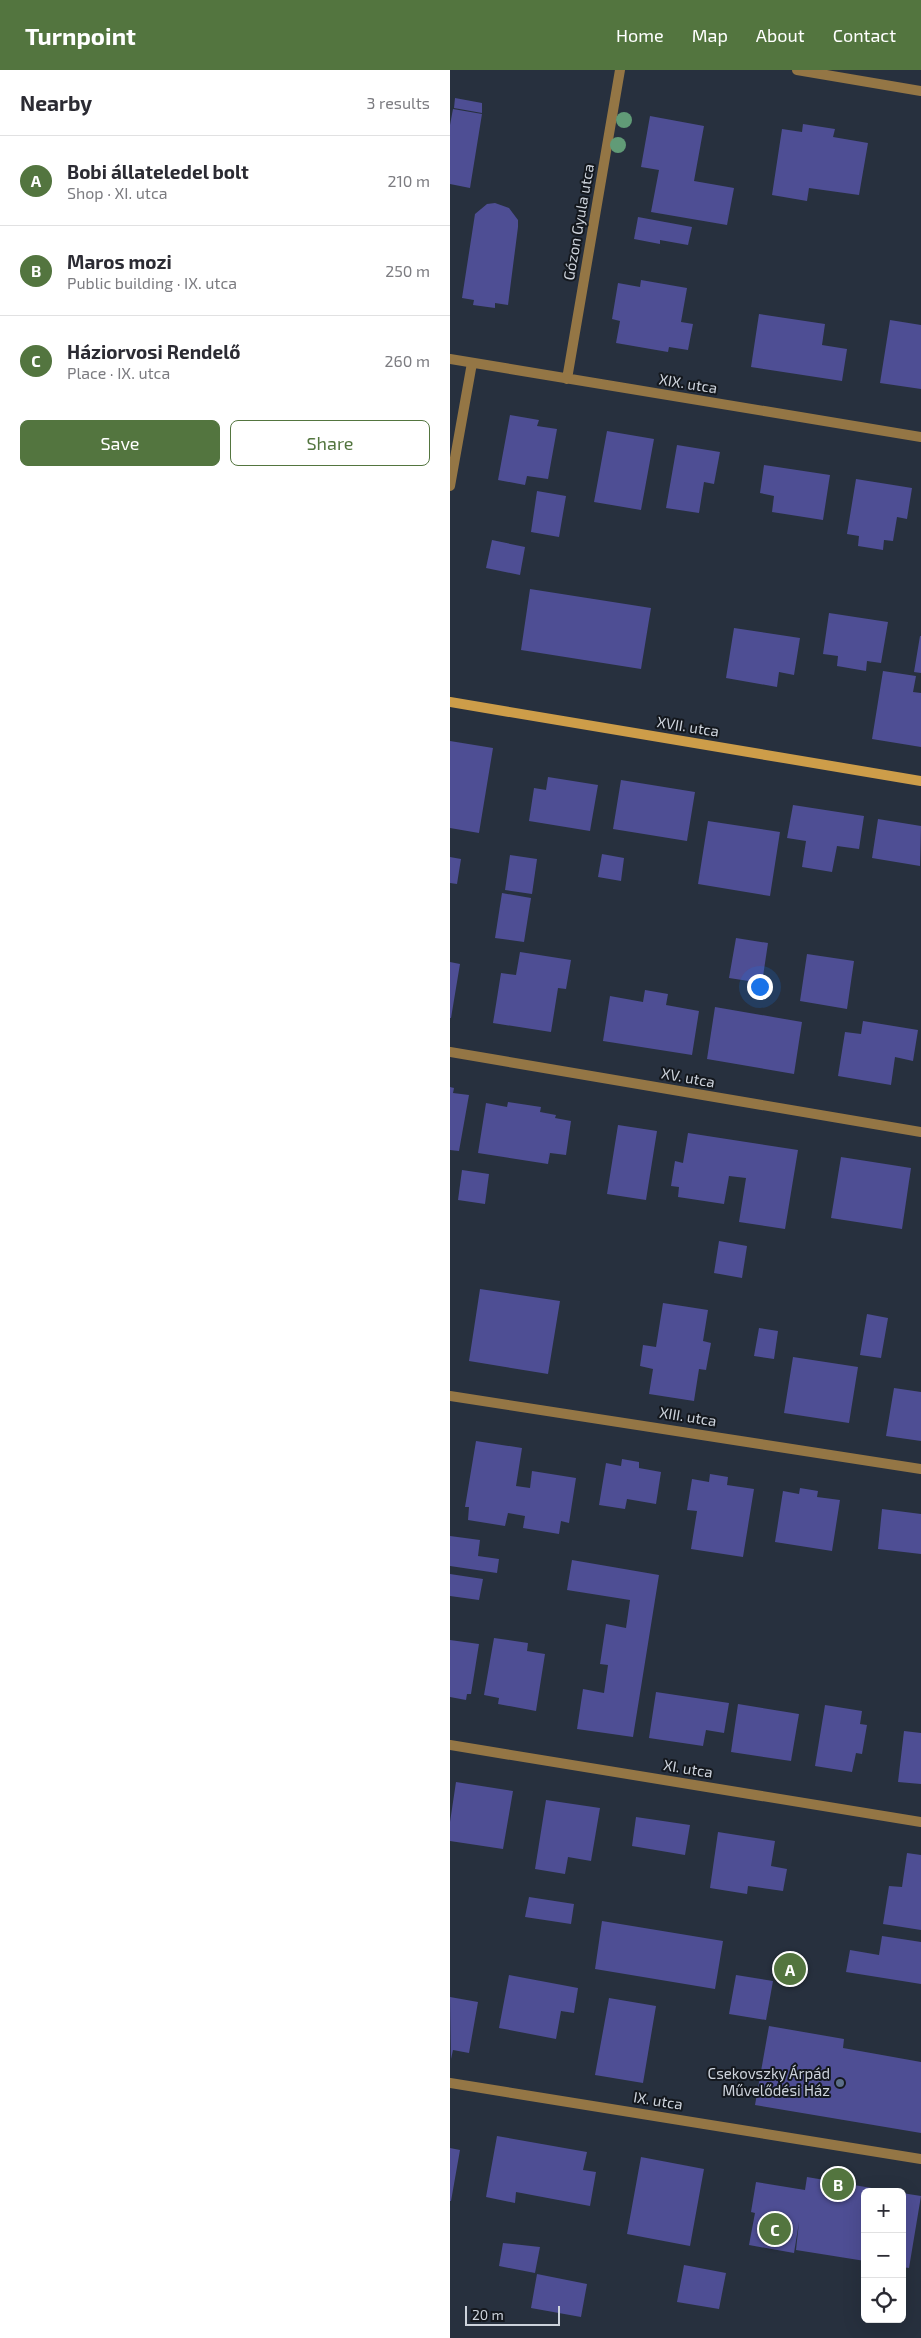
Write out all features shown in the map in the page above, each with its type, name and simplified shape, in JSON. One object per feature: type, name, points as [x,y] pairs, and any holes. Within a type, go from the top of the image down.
[{"type":"street","name":"Gózon Gyula utca","points":[[567,379],[620,70]]},
{"type":"street","points":[[797,70],[921,91]]},
{"type":"street","name":"XIX. utca","points":[[450,359],[921,437]]},
{"type":"street","points":[[450,486],[472,362]]},
{"type":"street","name":"XVII. utca","points":[[450,702],[921,781]]},
{"type":"street","name":"XV. utca","points":[[450,1052],[921,1132]]},
{"type":"street","name":"XIII. utca","points":[[450,1396],[921,1469]]},
{"type":"street","name":"XI. utca","points":[[450,1745],[921,1822]]},
{"type":"street","name":"IX. utca","points":[[450,2083],[921,2158]]},
{"type":"building","points":[[455,98],[482,103],[482,113],[454,108]]},
{"type":"building","points":[[453,109],[482,114],[470,188],[450,184],[450,125]]},
{"type":"building","points":[[650,116],[704,126],[694,181],[734,188],[727,225],[651,212],[659,170],[641,167]]},
{"type":"building","points":[[803,124],[835,129],[833,137],[868,143],[859,195],[809,188],[807,201],[772,195],[782,129],[802,132]]},
{"type":"building","points":[[495,203],[509,208],[518,220],[518,227],[508,305],[495,303],[495,308],[473,305],[474,300],[462,298],[475,214],[487,204]]},
{"type":"building","points":[[638,217],[692,227],[688,245],[660,240],[660,244],[634,239]]},
{"type":"building","points":[[641,280],[687,288],[681,322],[693,324],[688,350],[669,347],[668,352],[616,343],[620,321],[612,319],[618,283],[640,287]]},
{"type":"building","points":[[759,314],[825,324],[822,345],[847,349],[842,381],[751,367]]},
{"type":"building","points":[[890,320],[921,325],[921,389],[880,383]]},
{"type":"building","points":[[510,415],[539,420],[537,426],[557,429],[548,479],[527,476],[525,485],[498,480]]},
{"type":"building","points":[[607,431],[654,439],[641,510],[594,502]]},
{"type":"building","points":[[677,445],[720,452],[714,484],[704,482],[699,513],[666,508]]},
{"type":"building","points":[[764,465],[830,475],[823,520],[772,512],[774,496],[760,493]]},
{"type":"building","points":[[856,479],[912,488],[907,519],[897,517],[893,541],[884,540],[883,550],[858,546],[859,536],[847,534]]},
{"type":"building","points":[[537,491],[566,496],[559,537],[531,532]]},
{"type":"building","points":[[492,540],[525,547],[520,575],[486,568]]},
{"type":"building","points":[[530,589],[651,608],[641,669],[521,650]]},
{"type":"building","points":[[829,613],[888,622],[881,663],[867,661],[866,671],[837,666],[838,656],[823,654]]},
{"type":"building","points":[[734,628],[800,638],[794,675],[779,672],[777,687],[726,678]]},
{"type":"building","points":[[921,636],[921,673],[914,672]]},
{"type":"building","points":[[883,671],[916,676],[913,692],[921,693],[921,747],[872,739]]},
{"type":"building","points":[[450,741],[493,748],[479,833],[450,828]]},
{"type":"building","points":[[548,777],[598,785],[590,831],[529,821],[534,788],[546,790]]},
{"type":"building","points":[[621,780],[695,792],[687,841],[613,829]]},
{"type":"building","points":[[793,805],[864,816],[859,849],[837,846],[832,872],[802,867],[806,841],[787,838]]},
{"type":"building","points":[[878,819],[921,826],[920,866],[872,858]]},
{"type":"building","points":[[708,821],[780,832],[770,896],[698,884]]},
{"type":"building","points":[[602,854],[624,858],[621,881],[598,877]]},
{"type":"building","points":[[510,855],[537,859],[532,894],[505,890]]},
{"type":"building","points":[[450,857],[461,859],[457,884],[450,883]]},
{"type":"building","points":[[502,893],[531,898],[524,942],[495,938]]},
{"type":"building","points":[[736,938],[768,943],[762,983],[729,978]]},
{"type":"building","points":[[520,952],[571,960],[566,989],[558,988],[551,1032],[493,1023],[501,973],[516,975]]},
{"type":"building","points":[[807,954],[854,961],[847,1009],[800,1001]]},
{"type":"building","points":[[450,962],[460,964],[451,1018],[450,1018]]},
{"type":"building","points":[[645,990],[668,994],[666,1005],[699,1011],[692,1055],[603,1041],[610,996],[643,1002]]},
{"type":"building","points":[[715,1007],[802,1022],[794,1074],[707,1059]]},
{"type":"building","points":[[863,1021],[918,1030],[913,1061],[895,1057],[891,1085],[838,1076],[845,1032],[861,1034]]},
{"type":"building","points":[[450,1087],[454,1088],[453,1093],[469,1095],[459,1151],[450,1150]]},
{"type":"building","points":[[508,1102],[541,1107],[540,1112],[556,1115],[555,1118],[571,1121],[566,1155],[550,1153],[548,1164],[478,1153],[486,1103],[507,1107]]},
{"type":"building","points":[[618,1125],[657,1131],[646,1200],[607,1194]]},
{"type":"building","points":[[688,1133],[798,1150],[785,1229],[739,1222],[746,1178],[729,1176],[724,1204],[678,1197],[679,1187],[671,1186],[675,1161],[683,1163]]},
{"type":"building","points":[[841,1157],[911,1168],[902,1229],[831,1218]]},
{"type":"building","points":[[462,1170],[489,1174],[485,1204],[458,1200]]},
{"type":"building","points":[[719,1241],[747,1246],[742,1278],[714,1273]]},
{"type":"building","points":[[480,1289],[560,1301],[548,1374],[469,1361]]},
{"type":"building","points":[[663,1303],[708,1310],[703,1341],[711,1343],[706,1370],[699,1369],[694,1401],[649,1394],[653,1369],[640,1366],[643,1345],[656,1347]]},
{"type":"building","points":[[867,1314],[888,1318],[881,1358],[860,1355]]},
{"type":"building","points":[[759,1328],[778,1331],[774,1359],[754,1356]]},
{"type":"building","points":[[793,1357],[858,1367],[849,1423],[784,1413]]},
{"type":"building","points":[[894,1388],[921,1392],[921,1441],[886,1436]]},
{"type":"building","points":[[476,1441],[522,1448],[516,1486],[530,1488],[532,1471],[576,1478],[569,1523],[561,1521],[559,1534],[523,1528],[525,1516],[508,1513],[505,1526],[468,1520],[469,1507],[465,1507]]},
{"type":"building","points":[[622,1459],[639,1462],[639,1468],[661,1472],[656,1504],[627,1499],[625,1509],[599,1505],[606,1463],[621,1466]]},
{"type":"building","points":[[710,1474],[728,1477],[727,1485],[754,1489],[743,1557],[691,1549],[697,1511],[687,1510],[692,1479],[709,1482]]},
{"type":"building","points":[[800,1488],[818,1491],[817,1497],[840,1500],[832,1551],[775,1542],[783,1491],[799,1494]]},
{"type":"building","points":[[882,1509],[921,1514],[921,1554],[878,1549]]},
{"type":"building","points":[[450,1536],[480,1540],[478,1556],[499,1559],[497,1573],[450,1566]]},
{"type":"building","points":[[572,1560],[659,1575],[633,1737],[577,1729],[583,1689],[604,1693],[608,1665],[600,1664],[606,1624],[626,1628],[630,1600],[567,1590]]},
{"type":"building","points":[[450,1574],[483,1579],[479,1600],[450,1596]]},
{"type":"building","points":[[494,1638],[528,1643],[527,1651],[545,1654],[536,1711],[498,1704],[499,1698],[484,1695]]},
{"type":"building","points":[[450,1640],[479,1644],[471,1694],[467,1694],[466,1700],[450,1697]]},
{"type":"building","points":[[656,1692],[729,1703],[724,1733],[706,1730],[703,1746],[649,1738]]},
{"type":"building","points":[[738,1704],[799,1714],[791,1761],[731,1752]]},
{"type":"building","points":[[825,1705],[862,1711],[860,1724],[867,1725],[862,1754],[856,1753],[852,1772],[815,1766]]},
{"type":"building","points":[[904,1731],[921,1733],[921,1784],[898,1782]]},
{"type":"building","points":[[456,1782],[513,1791],[503,1849],[450,1841],[450,1822]]},
{"type":"building","points":[[546,1800],[600,1808],[591,1861],[568,1857],[565,1874],[535,1869]]},
{"type":"building","points":[[636,1817],[690,1825],[685,1855],[632,1846]]},
{"type":"building","points":[[718,1832],[775,1841],[771,1866],[787,1869],[783,1891],[748,1886],[747,1894],[710,1888]]},
{"type":"building","points":[[907,1853],[921,1855],[921,1930],[883,1924],[889,1886],[902,1887]]},
{"type":"building","points":[[529,1897],[574,1904],[571,1924],[525,1917]]},
{"type":"building","points":[[602,1921],[723,1941],[715,1989],[595,1969]]},
{"type":"building","points":[[882,1936],[921,1942],[921,1984],[846,1972],[850,1950],[879,1955]]},
{"type":"building","points":[[509,1975],[578,1988],[574,2013],[561,2011],[556,2039],[499,2028]]},
{"type":"building","points":[[736,1975],[773,1981],[766,2020],[729,2014]]},
{"type":"building","points":[[450,1997],[478,2002],[469,2053],[453,2050],[451,2059]]},
{"type":"building","points":[[609,1998],[656,2006],[643,2083],[595,2075]]},
{"type":"building","name":"Csekovszky Árpád Művelődési Ház","points":[[769,2026],[844,2039],[843,2048],[921,2062],[921,2133],[755,2105]]},
{"type":"building","points":[[497,2136],[587,2152],[583,2170],[596,2172],[590,2206],[516,2192],[515,2203],[486,2197]]},
{"type":"building","points":[[450,2148],[460,2150],[451,2201],[450,2201]]},
{"type":"building","points":[[641,2157],[704,2169],[690,2246],[627,2234]]},
{"type":"building","points":[[807,2177],[871,2188],[861,2188],[861,2260],[796,2250],[799,2222],[794,2253],[749,2245],[755,2213],[751,2212],[756,2182],[805,2190]]},
{"type":"building","points":[[906,2194],[921,2196],[909,2268],[906,2268]]},
{"type":"building","points":[[503,2243],[540,2247],[535,2273],[499,2266]]},
{"type":"building","points":[[684,2265],[726,2273],[719,2309],[677,2302]]},
{"type":"building","points":[[537,2274],[587,2284],[581,2317],[531,2308]]},
{"type":"place","name":"Bobi állateledel bolt","points":[[790,1969]]},
{"type":"place","name":"Csekovszky Árpád Művelődési Ház","points":[[840,2083]]},
{"type":"place","name":"Maros mozi","points":[[838,2184]]},
{"type":"place","name":"Háziorvosi Rendelő","points":[[775,2229]]}]
